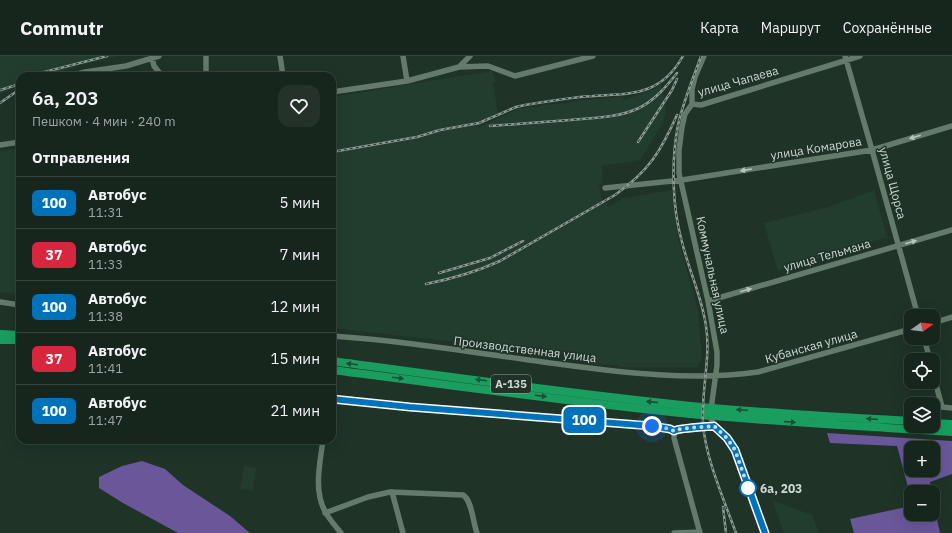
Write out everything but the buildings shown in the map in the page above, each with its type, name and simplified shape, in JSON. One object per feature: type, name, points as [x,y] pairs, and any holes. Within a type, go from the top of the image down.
[{"type":"highway","points":[[0,334],[16,335]]},
{"type":"highway","points":[[0,340],[16,340]]},
{"type":"highway","name":"А-135","points":[[336,362],[605,396],[690,410]]},
{"type":"highway","name":"А-135","points":[[336,370],[604,404],[952,432]]},
{"type":"highway","name":"А-135","points":[[723,413],[904,421]]},
{"type":"highway","points":[[940,423],[952,424]]},
{"type":"street","points":[[101,72],[159,56]]},
{"type":"street","points":[[206,56],[206,72]]},
{"type":"street","points":[[280,56],[283,72]]},
{"type":"street","points":[[403,56],[407,81]]},
{"type":"street","points":[[459,67],[470,56]]},
{"type":"street","points":[[336,91],[407,81],[459,67],[488,66],[515,76],[593,56]]},
{"type":"street","points":[[692,104],[692,89],[695,77],[704,56]]},
{"type":"street","name":"улица Чапаева","points":[[692,104],[701,105],[845,58],[860,56]]},
{"type":"street","points":[[152,58],[154,66],[159,72]]},
{"type":"street","name":"улица Щорса","points":[[845,58],[916,309]]},
{"type":"street","name":"Коммунальная улица","points":[[692,104],[685,114],[678,150],[680,173],[708,301],[717,352],[711,418],[714,426]]},
{"type":"street","name":"улица Комарова","points":[[605,188],[682,180],[872,150],[952,126]]},
{"type":"street","points":[[0,145],[16,143]]},
{"type":"street","name":"улица Тельмана","points":[[708,301],[952,230]]},
{"type":"street","points":[[0,302],[16,304]]},
{"type":"street","points":[[940,321],[952,318]]},
{"type":"street","name":"Кубанская улица","points":[[716,375],[758,372],[904,331]]},
{"type":"street","name":"Производственная улица","points":[[336,336],[621,372],[716,375]]},
{"type":"street","points":[[937,389],[942,407],[952,408]]},
{"type":"street","points":[[336,399],[410,407],[652,426],[674,431],[680,428],[714,426],[727,438],[735,450],[765,533]]},
{"type":"street","points":[[674,431],[674,438],[700,532],[674,533]]},
{"type":"street","points":[[323,444],[318,484],[322,504],[325,512],[341,533]]},
{"type":"street","points":[[325,512],[368,497],[392,492],[463,495],[469,503],[477,533]]},
{"type":"street","points":[[392,492],[403,533]]},
{"type":"shaded area","points":[[0,56],[119,56],[81,65],[61,72],[16,72],[16,88],[0,94]]},
{"type":"shaded area","points":[[492,71],[496,81],[493,83],[498,113],[482,122],[478,128],[517,109],[594,99],[622,97],[624,100],[650,91],[661,84],[666,112],[663,123],[640,160],[602,166],[603,183],[599,184],[602,201],[604,204],[606,202],[609,207],[624,198],[672,190],[678,239],[698,310],[702,360],[696,367],[619,367],[618,365],[590,364],[589,357],[336,328],[336,96]]},
{"type":"shaded area","points":[[16,149],[16,294],[0,292],[0,151]]},
{"type":"shaded area","points":[[874,190],[887,237],[778,271],[764,223],[828,207]]},
{"type":"shaded area","points":[[827,433],[952,441],[952,474],[930,482],[930,485],[908,485],[905,477],[940,477],[940,441],[904,441],[904,472],[897,446],[830,443]]},
{"type":"shaded area","points":[[142,461],[165,469],[183,485],[230,516],[250,533],[178,533],[99,488],[99,477],[122,466]]},
{"type":"shaded area","points":[[244,466],[256,468],[253,491],[240,489]]},
{"type":"shaded area","points":[[772,500],[812,515],[819,533],[784,533]]},
{"type":"shaded area","points":[[904,507],[904,521],[937,521],[940,533],[854,533],[850,519]]},
{"type":"railway","points":[[45,72],[107,56]]},
{"type":"railway","points":[[336,151],[417,137],[440,130],[479,123],[516,107],[525,105],[573,98],[639,92],[663,81],[683,56]]},
{"type":"railway","points":[[701,56],[685,99],[678,125],[674,154],[674,199],[682,242],[702,305],[706,326],[707,362],[703,399],[704,436],[711,464],[736,533]]},
{"type":"railway","points":[[490,126],[596,118],[622,114],[639,108],[650,101],[677,73]]},
{"type":"railway","points":[[638,142],[672,90],[677,79]]},
{"type":"railway","points":[[0,90],[16,85]]},
{"type":"railway","points":[[0,103],[16,92]]},
{"type":"railway","points":[[426,284],[463,275],[500,261],[615,195],[637,177],[653,160],[677,115]]},
{"type":"railway","points":[[439,273],[490,258],[523,241]]},
{"type":"railway","points":[[723,507],[726,533]]},
{"type":"bus line","name":"100","points":[[336,399],[410,407],[490,412],[652,426],[674,431],[680,428],[714,426],[727,438],[735,450],[765,533]]},
{"type":"place","name":"6a, 203","points":[[748,488]]},
{"type":"route","points":[[652,426],[674,431],[680,428],[714,426],[727,438],[735,450],[749,490],[748,488]]}]
